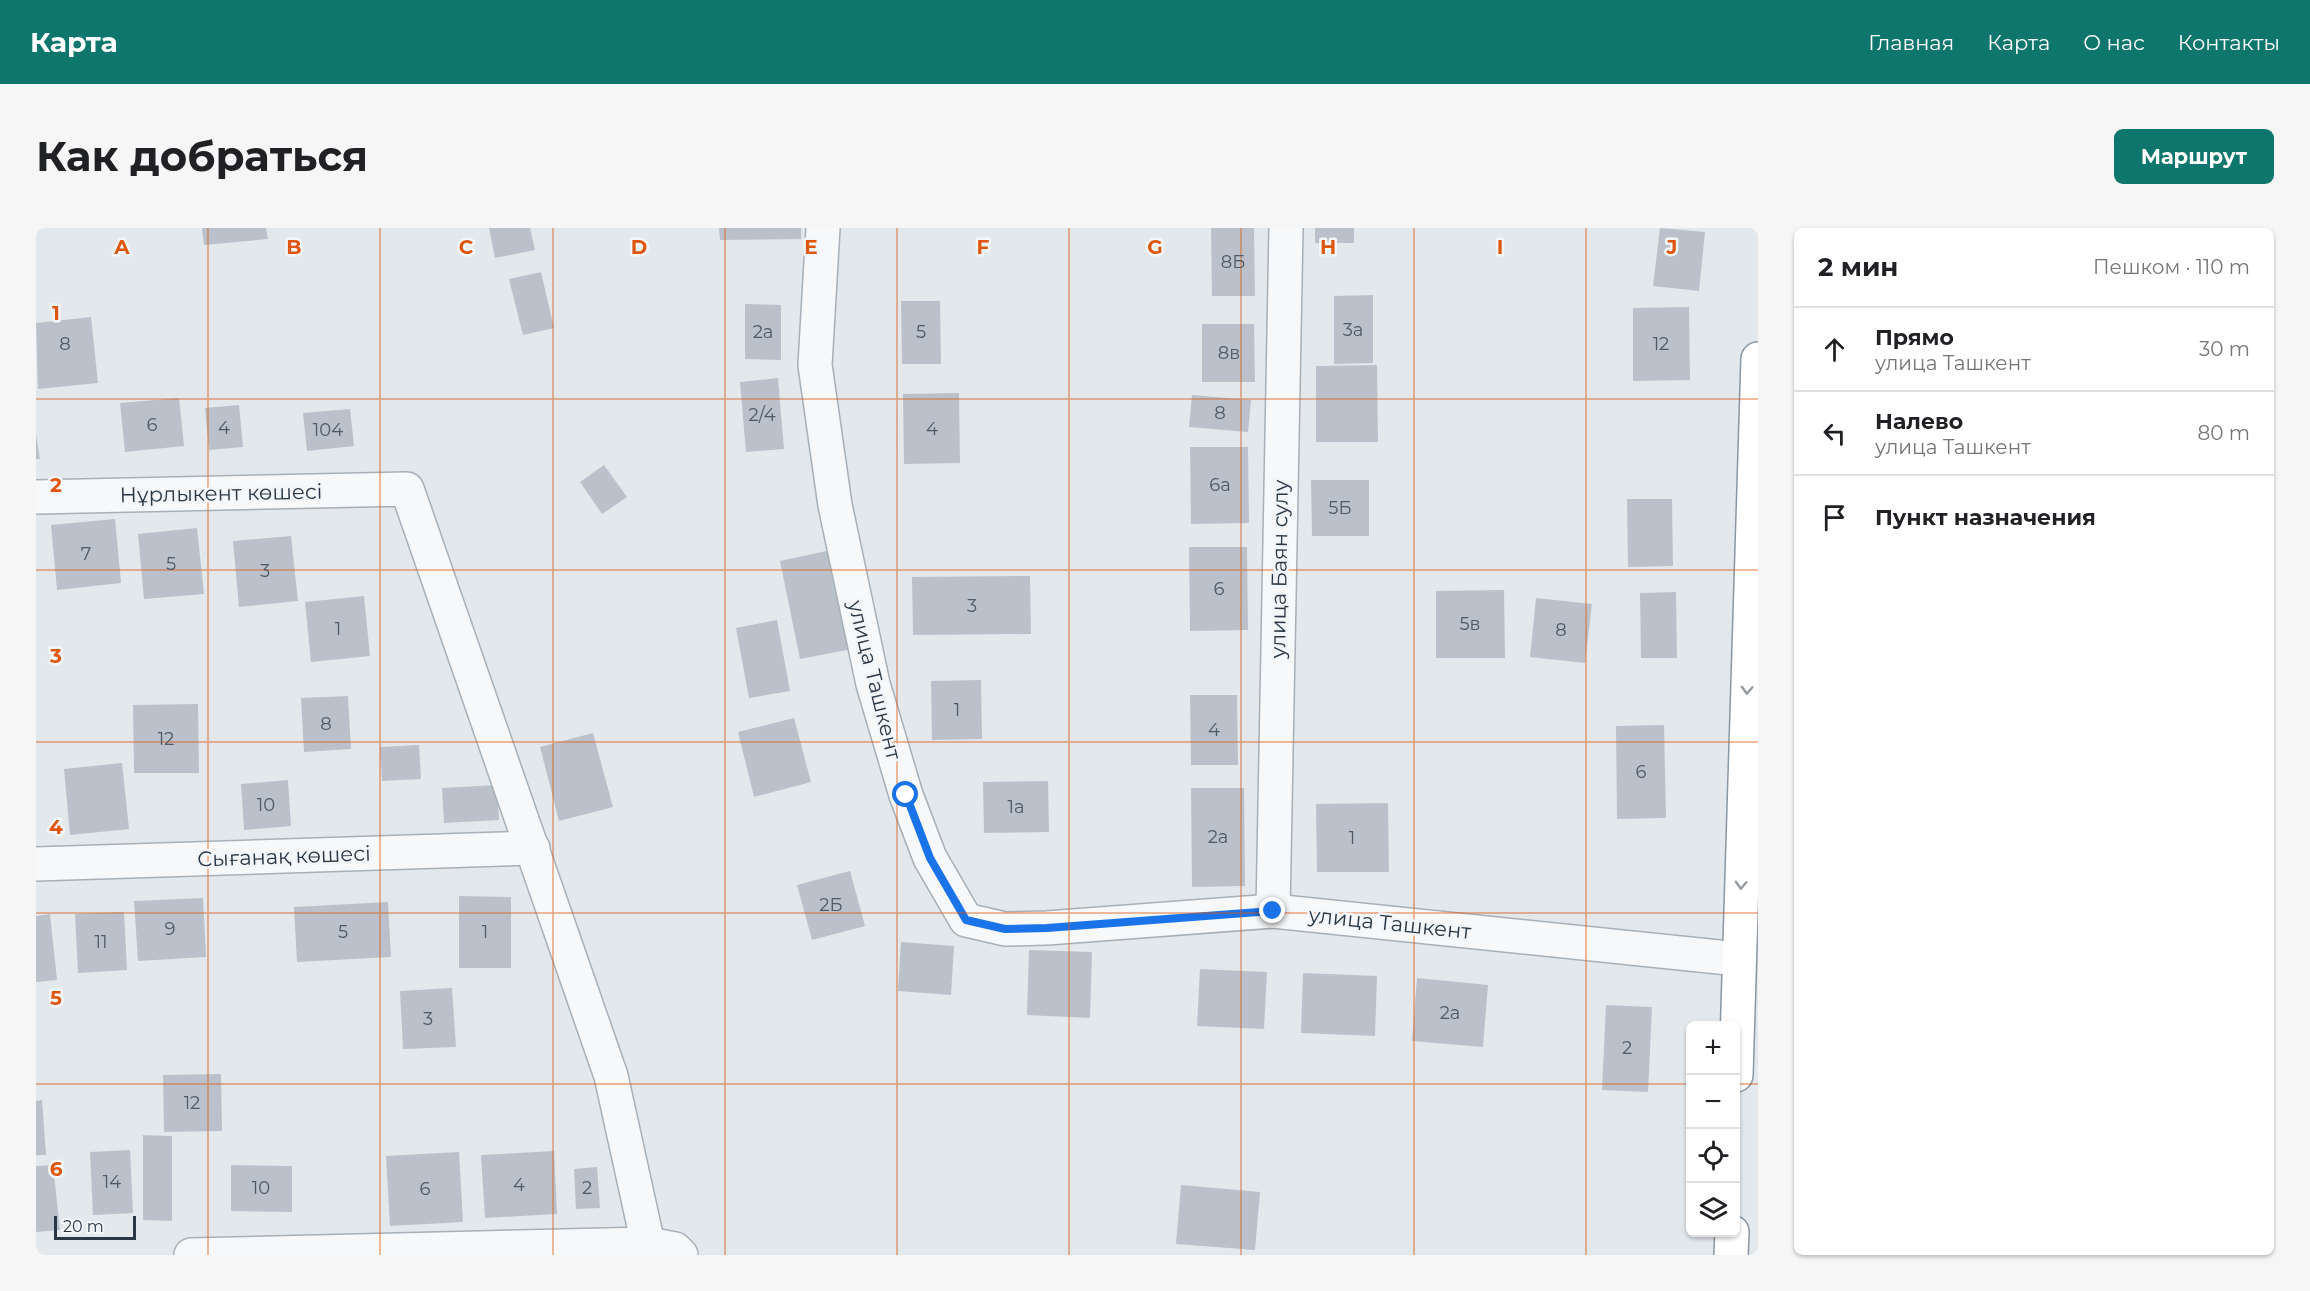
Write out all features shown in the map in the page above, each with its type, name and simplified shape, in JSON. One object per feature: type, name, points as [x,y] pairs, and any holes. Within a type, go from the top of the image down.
[{"type":"highway","points":[[1737,1021],[1758,358]]},
{"type":"highway","points":[[1731,1255],[1732,1237]]},
{"type":"street","name":"улица Ташкент","points":[[823,228],[815,365],[835,506],[873,684],[906,795],[930,858],[966,920],[1005,929],[1047,928],[1273,911],[1738,959]]},
{"type":"street","name":"улица Баян сулу","points":[[1273,911],[1286,228]]},
{"type":"street","name":"Нұрлыкент көшесі","points":[[36,497],[407,489],[533,848]]},
{"type":"street","name":"Сығанақ көшесі","points":[[36,864],[533,848]]},
{"type":"street","points":[[533,848],[611,1076],[648,1244]]},
{"type":"street","points":[[191,1255],[648,1244],[675,1249],[681,1255]]},
{"type":"building","points":[[202,228],[266,228],[268,239],[204,245]]},
{"type":"building","points":[[489,228],[530,228],[535,250],[495,258]]},
{"type":"building","points":[[719,228],[801,228],[801,239],[720,240]]},
{"type":"building","points":[[1211,228],[1254,228],[1255,296],[1212,296]]},
{"type":"building","points":[[1315,228],[1354,228],[1354,243],[1315,243]]},
{"type":"building","points":[[1660,228],[1705,232],[1699,291],[1653,286]]},
{"type":"building","points":[[541,272],[554,328],[523,335],[509,279]]},
{"type":"building","points":[[1373,295],[1373,363],[1334,364],[1334,296]]},
{"type":"building","points":[[901,301],[940,301],[941,364],[902,364]]},
{"type":"building","points":[[745,304],[781,305],[781,360],[745,359]]},
{"type":"building","points":[[1689,307],[1690,380],[1633,381],[1633,308]]},
{"type":"building","points":[[91,317],[98,383],[38,389],[36,323]]},
{"type":"building","points":[[1202,324],[1254,324],[1255,382],[1202,382]]},
{"type":"building","points":[[1377,365],[1378,442],[1316,442],[1316,366]]},
{"type":"building","points":[[778,378],[784,449],[746,452],[740,382]]},
{"type":"building","points":[[959,393],[960,463],[904,464],[903,394]]},
{"type":"building","points":[[1192,395],[1251,400],[1248,432],[1189,427]]},
{"type":"building","points":[[179,398],[184,446],[125,452],[120,403]]},
{"type":"building","points":[[239,405],[243,447],[209,450],[205,408]]},
{"type":"building","points":[[350,409],[354,446],[307,451],[303,413]]},
{"type":"building","points":[[36,435],[40,459],[36,459]]},
{"type":"building","points":[[1190,447],[1248,447],[1249,523],[1191,524]]},
{"type":"building","points":[[604,465],[627,497],[602,514],[580,482]]},
{"type":"building","points":[[1311,480],[1369,480],[1369,536],[1312,536]]},
{"type":"building","points":[[1627,499],[1672,499],[1673,566],[1628,567]]},
{"type":"building","points":[[115,519],[121,583],[57,590],[51,525]]},
{"type":"building","points":[[197,528],[204,594],[144,599],[138,534]]},
{"type":"building","points":[[291,536],[298,601],[239,607],[233,541]]},
{"type":"building","points":[[1189,547],[1247,547],[1248,630],[1190,631]]},
{"type":"building","points":[[831,550],[852,649],[800,659],[780,561]]},
{"type":"building","points":[[1030,576],[1031,634],[913,635],[912,577]]},
{"type":"building","points":[[1504,590],[1505,658],[1436,658],[1436,591]]},
{"type":"building","points":[[1676,592],[1677,658],[1641,658],[1640,593]]},
{"type":"building","points":[[364,596],[370,656],[311,662],[305,602]]},
{"type":"building","points":[[1536,598],[1592,604],[1585,663],[1530,657]]},
{"type":"building","points":[[777,620],[790,691],[749,698],[736,628]]},
{"type":"building","points":[[981,680],[982,739],[932,740],[931,681]]},
{"type":"building","points":[[1190,695],[1237,695],[1238,765],[1191,765]]},
{"type":"building","points":[[348,696],[351,749],[304,752],[301,698]]},
{"type":"building","points":[[198,704],[199,773],[134,773],[133,705]]},
{"type":"building","points":[[794,718],[811,782],[754,797],[738,732]]},
{"type":"building","points":[[1664,725],[1666,818],[1617,819],[1616,726]]},
{"type":"building","points":[[593,733],[613,807],[559,821],[540,747]]},
{"type":"building","points":[[419,745],[421,779],[382,781],[380,747]]},
{"type":"building","points":[[122,763],[129,829],[70,835],[64,769]]},
{"type":"building","points":[[288,780],[291,826],[244,830],[241,784]]},
{"type":"building","points":[[1048,781],[1049,832],[984,833],[983,782]]},
{"type":"building","points":[[497,785],[499,820],[444,823],[442,788]]},
{"type":"building","points":[[1191,788],[1244,788],[1245,886],[1192,887]]},
{"type":"building","points":[[1388,803],[1389,872],[1317,872],[1316,804]]},
{"type":"building","points":[[850,871],[865,926],[812,940],[797,885]]},
{"type":"building","points":[[459,896],[511,897],[511,968],[459,968]]},
{"type":"building","points":[[203,898],[206,957],[138,961],[134,901]]},
{"type":"building","points":[[388,902],[391,957],[297,962],[294,907]]},
{"type":"building","points":[[124,912],[127,970],[78,973],[75,914]]},
{"type":"building","points":[[50,914],[57,980],[36,982],[36,916]]},
{"type":"building","points":[[901,942],[954,946],[951,995],[898,991]]},
{"type":"building","points":[[1029,950],[1092,952],[1090,1018],[1027,1015]]},
{"type":"building","points":[[1200,969],[1267,972],[1264,1029],[1197,1026]]},
{"type":"building","points":[[1303,973],[1377,976],[1375,1036],[1301,1033]]},
{"type":"building","points":[[1417,978],[1488,985],[1483,1047],[1412,1041]]},
{"type":"building","points":[[452,988],[456,1047],[403,1049],[400,991]]},
{"type":"building","points":[[1606,1005],[1652,1007],[1648,1092],[1602,1090]]},
{"type":"building","points":[[221,1074],[222,1131],[164,1132],[163,1075]]},
{"type":"building","points":[[42,1100],[46,1155],[36,1155],[36,1101]]},
{"type":"building","points":[[143,1135],[172,1136],[172,1221],[143,1220]]},
{"type":"building","points":[[130,1150],[133,1213],[93,1215],[90,1152]]},
{"type":"building","points":[[554,1151],[557,1214],[485,1218],[481,1155]]},
{"type":"building","points":[[459,1152],[463,1222],[390,1226],[386,1156]]},
{"type":"building","points":[[53,1165],[60,1230],[36,1232],[36,1166]]},
{"type":"building","points":[[231,1165],[292,1166],[292,1212],[231,1211]]},
{"type":"building","points":[[597,1167],[600,1208],[576,1209],[574,1169]]},
{"type":"building","points":[[1181,1185],[1260,1192],[1255,1250],[1176,1244]]},
{"type":"route","points":[[906,795],[930,858],[966,920],[1005,929],[1047,928],[1273,911]]}]
